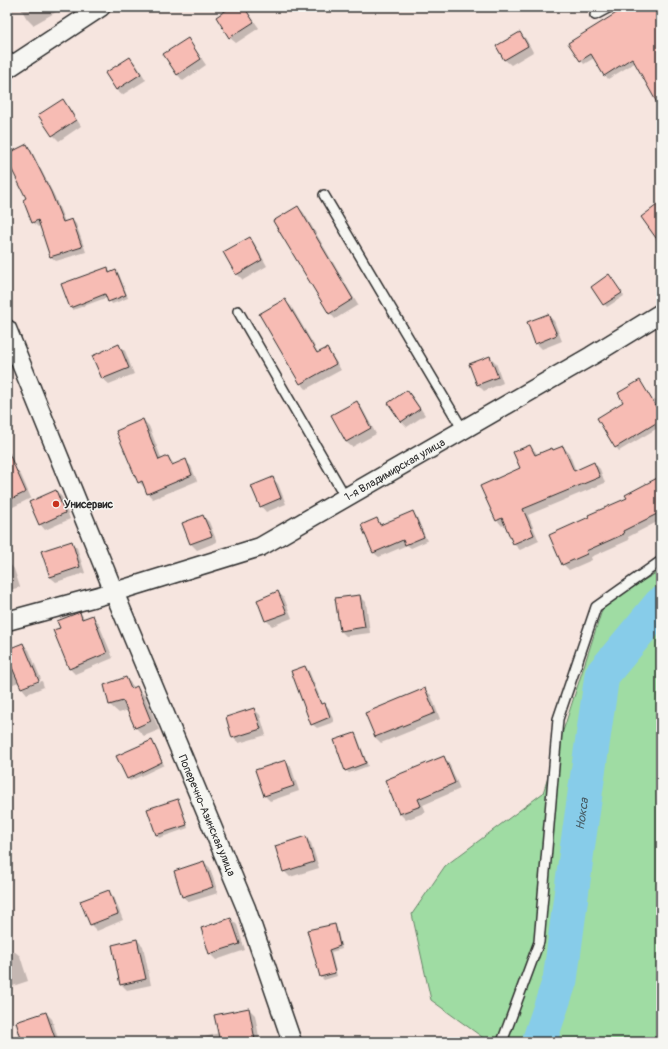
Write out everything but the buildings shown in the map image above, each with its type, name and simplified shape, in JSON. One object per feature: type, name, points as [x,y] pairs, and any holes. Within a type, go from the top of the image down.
[{"type":"street","points":[[7,69],[101,7]]},
{"type":"street","name":"1-я Владимирская улица","points":[[114,592],[260,547],[591,356],[661,313]]},
{"type":"street","name":"Поперечно-Азинская улица","points":[[7,329],[114,592],[246,908],[292,1042]]},
{"type":"street","points":[[7,621],[114,592]]},
{"type":"lane","points":[[594,15],[610,7]]},
{"type":"lane","points":[[324,195],[463,430]]},
{"type":"lane","points":[[238,311],[346,498]]},
{"type":"lane","points":[[502,1042],[539,942],[558,719],[596,607],[661,561]]},
{"type":"green space","points":[[661,570],[661,1042],[489,1042],[431,1000],[412,914],[445,866],[543,793],[604,604]]},
{"type":"waterway","name":"Нокса","points":[[539,1042],[560,980],[602,675],[661,604]]},
{"type":"place","name":"Унисервис","points":[[56,504]]}]
